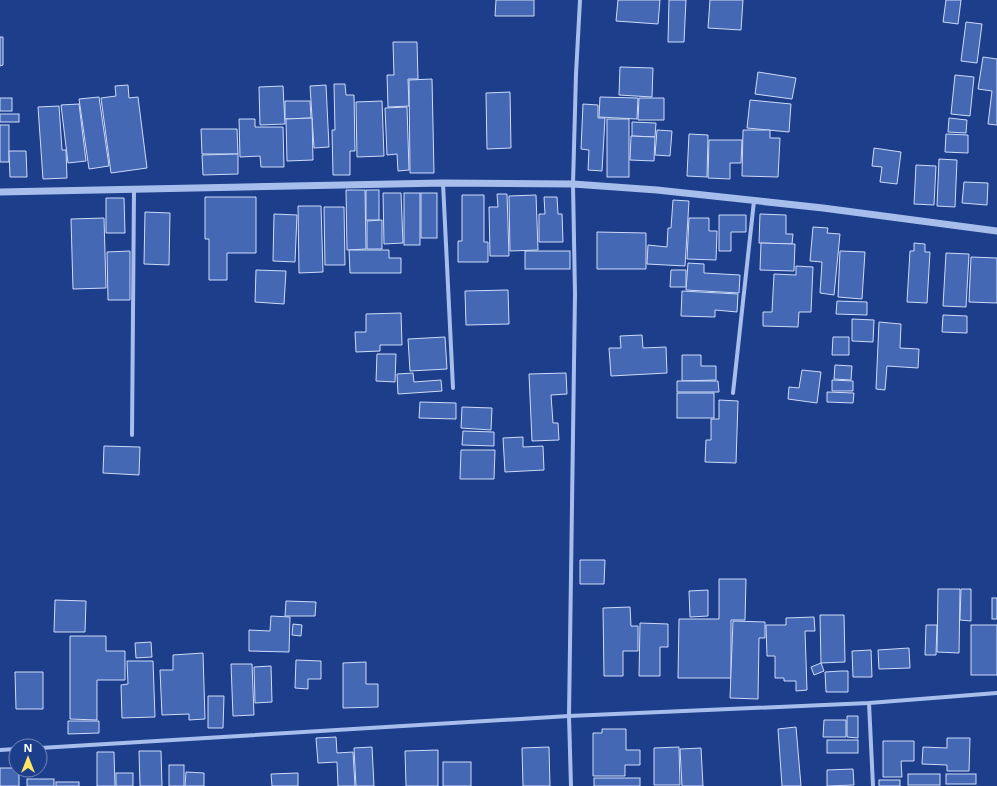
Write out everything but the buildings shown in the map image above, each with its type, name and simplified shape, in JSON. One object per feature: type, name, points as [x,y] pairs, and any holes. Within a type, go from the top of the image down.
[{"type":"street","points":[[571,786],[570,716],[575,294],[573,184],[580,0]]},
{"type":"street","points":[[443,183],[454,388]]},
{"type":"street","points":[[0,192],[443,183],[573,184],[658,190],[997,232]]},
{"type":"street","points":[[132,435],[134,189]]},
{"type":"street","points":[[732,393],[754,201]]},
{"type":"street","points":[[48,748],[570,716],[869,703],[997,693]]},
{"type":"street","points":[[869,703],[873,786]]}]
